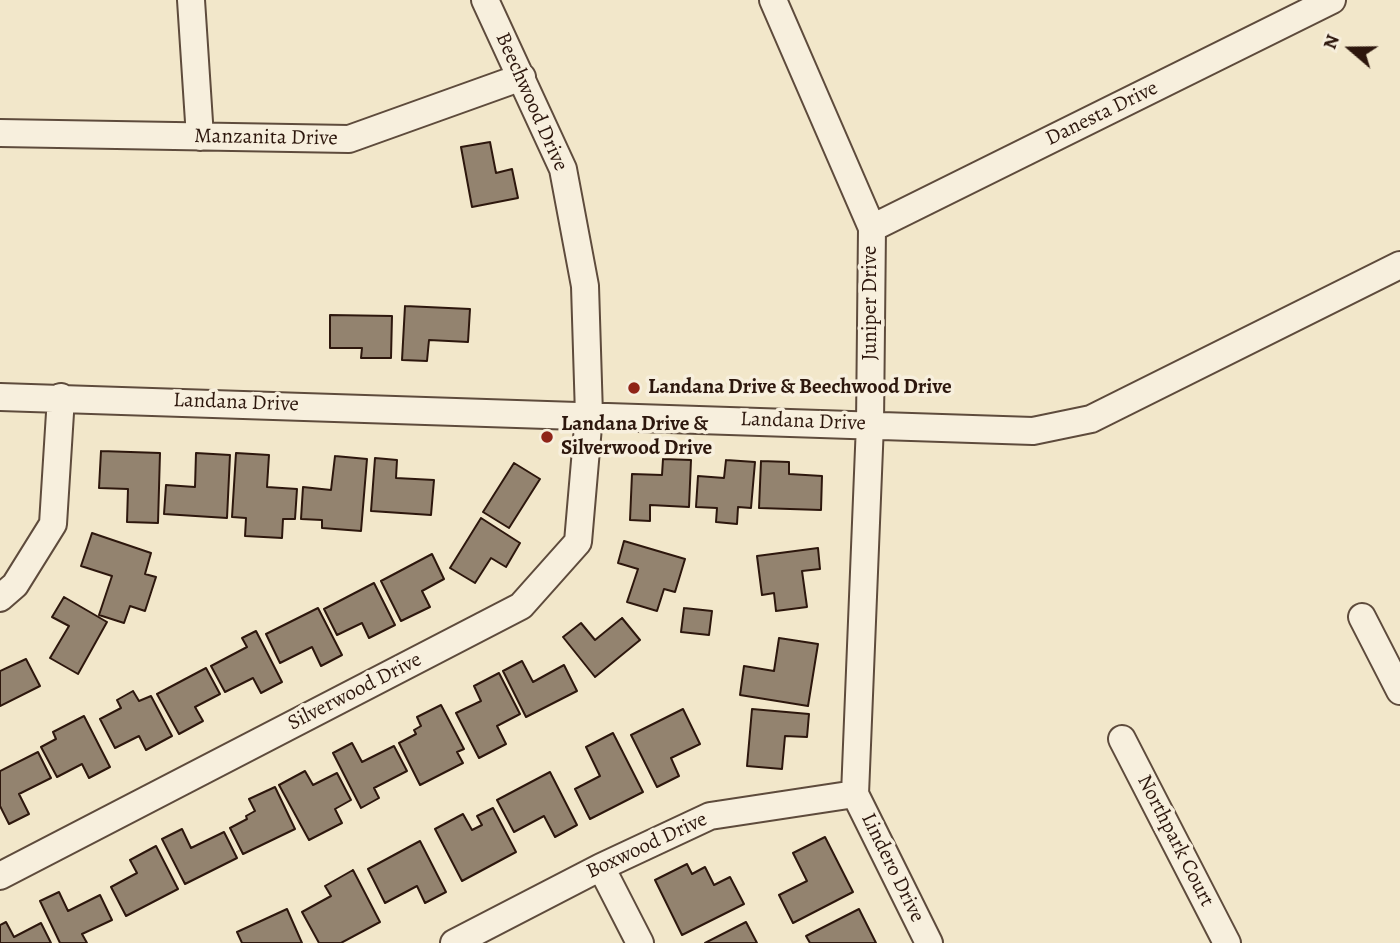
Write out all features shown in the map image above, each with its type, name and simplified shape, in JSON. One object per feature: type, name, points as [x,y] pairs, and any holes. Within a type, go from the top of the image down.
[{"type":"street","points":[[191,0],[200,137]]},
{"type":"street","name":"Beechwood Drive","points":[[485,0],[563,169],[585,286],[589,415]]},
{"type":"street","name":"Juniper Drive","points":[[773,0],[872,228],[870,424],[855,794]]},
{"type":"street","name":"Danesta Drive","points":[[872,228],[1332,0]]},
{"type":"street","name":"Manzanita Drive","points":[[0,132],[349,139],[522,77]]},
{"type":"street","name":"Landana Drive","points":[[0,397],[1032,431],[1091,419],[1400,265]]},
{"type":"street","points":[[0,598],[15,585],[53,524],[61,397]]},
{"type":"street","name":"Silverwood Drive","points":[[0,876],[522,606],[578,542],[589,415]]},
{"type":"street","points":[[1362,617],[1400,691]]},
{"type":"street","name":"Northpark Court","points":[[1122,739],[1227,943]]},
{"type":"street","name":"Boxwood Drive","points":[[454,943],[601,867],[710,816],[855,794]]},
{"type":"street","name":"Lindero Drive","points":[[855,794],[929,943]]},
{"type":"street","points":[[601,867],[640,943]]},
{"type":"building","points":[[490,142],[496,173],[512,169],[518,198],[472,207],[461,147]]},
{"type":"building","points":[[405,306],[470,309],[468,342],[429,340],[427,361],[402,360]]},
{"type":"building","points":[[330,315],[392,316],[391,358],[361,358],[362,348],[330,348]]},
{"type":"building","points":[[101,451],[160,453],[158,523],[127,522],[128,489],[99,488]]},
{"type":"building","points":[[196,453],[230,455],[227,518],[164,514],[166,485],[195,487]]},
{"type":"building","points":[[236,453],[269,455],[267,487],[297,489],[295,519],[283,519],[282,538],[245,536],[246,518],[232,517]]},
{"type":"building","points":[[335,456],[367,459],[361,531],[322,528],[322,520],[301,519],[303,487],[331,490]]},
{"type":"building","points":[[375,458],[397,460],[396,478],[434,480],[431,515],[371,511]]},
{"type":"building","points":[[663,459],[691,460],[689,507],[650,505],[650,521],[630,520],[632,474],[662,475]]},
{"type":"building","points":[[726,460],[755,462],[751,508],[738,507],[737,524],[716,522],[717,508],[696,507],[698,476],[724,478]]},
{"type":"building","points":[[761,461],[789,462],[789,474],[822,476],[821,510],[759,508]]},
{"type":"building","points":[[514,463],[540,479],[509,528],[483,512]]},
{"type":"building","points":[[481,518],[520,543],[506,567],[491,558],[475,583],[450,568]]},
{"type":"building","points":[[92,533],[151,553],[145,574],[156,577],[145,611],[130,606],[124,623],[99,615],[112,576],[81,566]]},
{"type":"building","points":[[624,541],[685,559],[675,592],[664,589],[657,611],[627,602],[638,569],[618,563]]},
{"type":"building","points":[[818,548],[820,569],[802,571],[807,607],[776,611],[774,593],[762,595],[757,556]]},
{"type":"building","points":[[432,554],[444,579],[422,591],[430,607],[401,621],[381,581]]},
{"type":"building","points":[[374,583],[395,625],[369,638],[362,623],[337,635],[324,609]]},
{"type":"building","points":[[64,597],[107,622],[78,674],[50,658],[69,626],[52,617]]},
{"type":"building","points":[[318,608],[342,655],[321,666],[312,647],[280,663],[266,634]]},
{"type":"building","points":[[684,608],[712,611],[709,635],[681,632]]},
{"type":"building","points":[[622,618],[640,640],[595,677],[563,637],[581,623],[595,640]]},
{"type":"building","points":[[256,631],[282,682],[261,693],[253,678],[225,692],[211,666],[247,647],[242,638]]},
{"type":"building","points":[[779,638],[818,644],[808,706],[740,695],[744,666],[774,671]]},
{"type":"building","points":[[26,659],[40,686],[0,706],[0,671]]},
{"type":"building","points":[[522,661],[533,682],[564,665],[577,691],[526,717],[503,671]]},
{"type":"building","points":[[206,668],[220,694],[195,707],[203,721],[179,734],[157,694]]},
{"type":"building","points":[[499,673],[520,714],[497,726],[506,744],[479,758],[456,713],[481,701],[474,686]]},
{"type":"building","points":[[133,691],[139,701],[151,696],[172,736],[146,750],[139,736],[115,748],[100,719],[121,708],[117,700]]},
{"type":"building","points":[[441,705],[464,749],[457,752],[463,763],[420,785],[399,743],[416,734],[414,730],[421,726],[417,717]]},
{"type":"building","points":[[683,709],[700,744],[671,758],[679,776],[657,787],[631,735]]},
{"type":"building","points":[[752,709],[809,714],[807,737],[785,736],[782,769],[747,766]]},
{"type":"building","points":[[84,716],[110,767],[89,778],[82,764],[57,777],[41,747],[56,739],[53,732]]},
{"type":"building","points":[[613,733],[643,792],[590,819],[575,789],[600,776],[586,747]]},
{"type":"building","points":[[352,743],[362,762],[394,746],[407,771],[374,788],[379,798],[361,808],[333,753]]},
{"type":"building","points":[[38,752],[51,778],[19,794],[29,814],[9,824],[0,806],[0,771]]},
{"type":"building","points":[[305,771],[313,785],[337,773],[351,800],[335,809],[342,823],[309,840],[279,785]]},
{"type":"building","points":[[550,772],[577,825],[555,837],[544,816],[514,832],[497,800]]},
{"type":"building","points":[[275,787],[295,829],[243,854],[230,828],[247,819],[246,816],[255,811],[249,799]]},
{"type":"building","points":[[493,808],[516,852],[462,881],[435,829],[463,814],[472,830],[482,825],[477,816]]},
{"type":"building","points":[[182,829],[191,848],[224,832],[237,858],[185,884],[162,839]]},
{"type":"building","points":[[825,837],[853,892],[793,923],[779,895],[807,881],[793,853]]},
{"type":"building","points":[[420,841],[446,892],[425,903],[417,886],[385,903],[368,869]]},
{"type":"building","points":[[156,846],[178,889],[126,916],[111,887],[137,873],[130,860]]},
{"type":"building","points":[[687,864],[692,874],[705,867],[714,885],[730,877],[744,904],[682,935],[655,880]]},
{"type":"building","points":[[353,870],[380,922],[341,943],[319,943],[302,912],[331,896],[325,886]]},
{"type":"building","points":[[59,892],[68,911],[100,895],[112,920],[82,934],[87,943],[60,943],[40,901]]},
{"type":"building","points":[[287,909],[302,943],[242,943],[237,932]]},
{"type":"building","points":[[859,909],[876,943],[810,943],[806,936]]},
{"type":"building","points":[[6,922],[14,937],[41,923],[51,943],[0,943],[0,925]]},
{"type":"building","points":[[746,922],[757,943],[705,943]]},
{"type":"place","name":"Landana Drive & Beechwood Drive","points":[[634,388]]},
{"type":"place","name":"Landana Drive & Silverwood Drive","points":[[547,437]]}]
